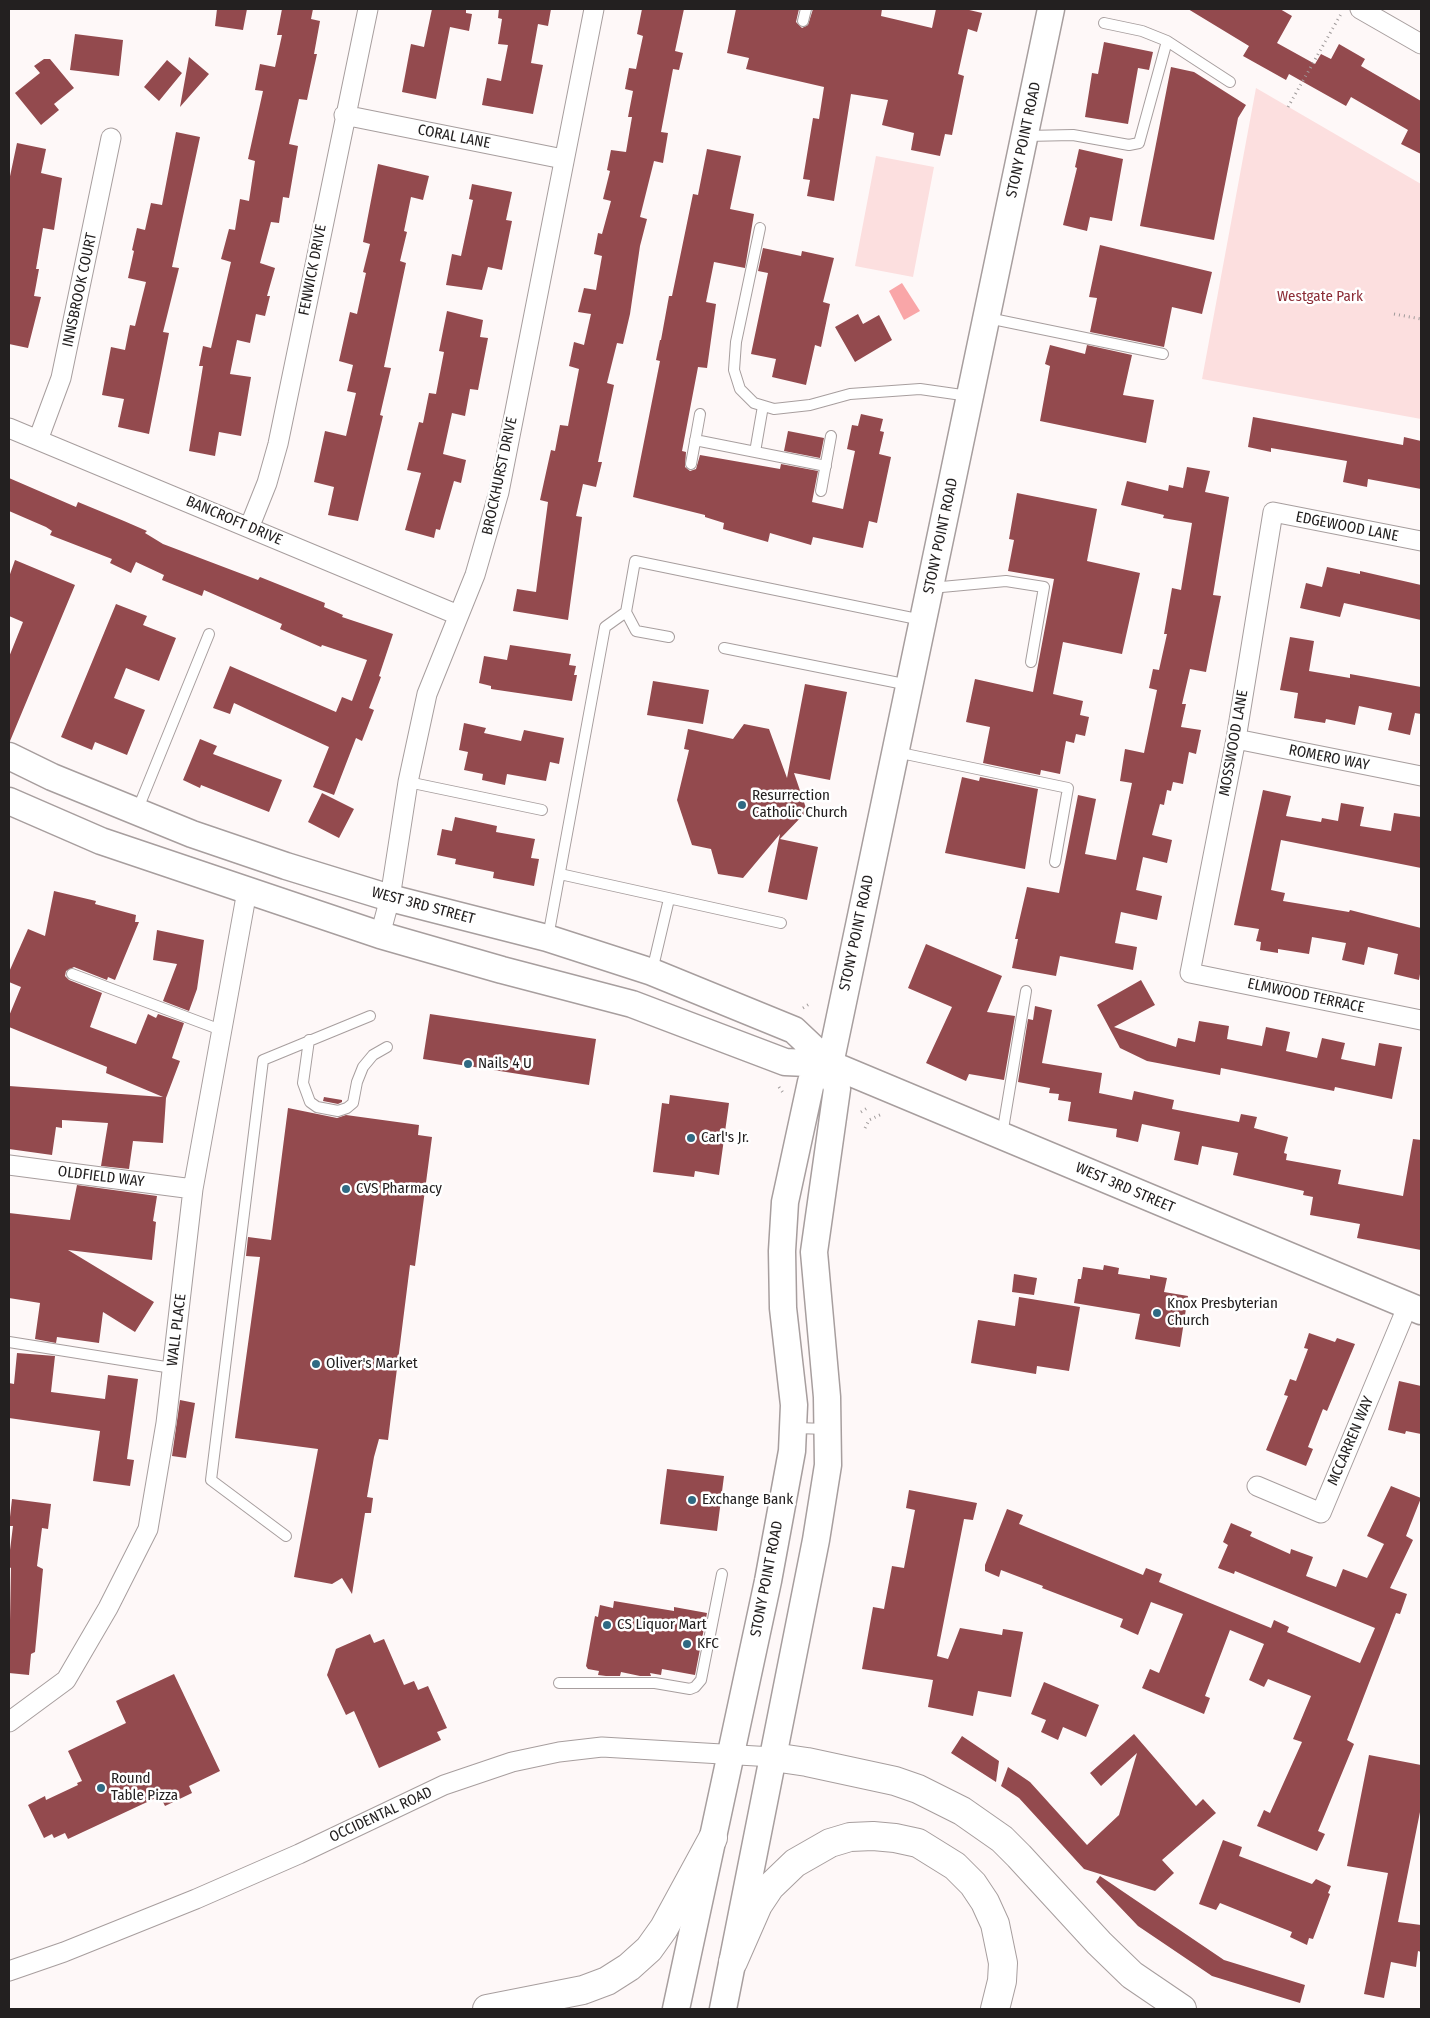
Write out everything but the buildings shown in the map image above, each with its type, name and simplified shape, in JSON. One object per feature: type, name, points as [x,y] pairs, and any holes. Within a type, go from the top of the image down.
[{"type":"highway","points":[[773,1757],[807,1762],[895,1781],[918,1789],[962,1811],[1002,1839],[1104,1949],[1132,1975],[1182,2009]]},
{"type":"highway","points":[[733,1962],[758,1905],[770,1887],[796,1863],[830,1843],[850,1838],[873,1836],[895,1838],[918,1843],[956,1866],[973,1884],[985,1902],[995,1924],[1003,1963],[1002,1982],[995,2009]]},
{"type":"highway","points":[[487,2009],[583,1990],[607,1981],[629,1967],[648,1949],[664,1928],[712,1838]]},
{"type":"main road","name":"STONY POINT ROAD","points":[[723,2009],[822,1506],[828,1465],[829,1429],[814,1252],[837,1089],[830,1064],[1051,9]]},
{"type":"main road","name":"WEST 3RD STREET","points":[[9,756],[202,838],[390,898],[548,938],[652,972],[794,1030],[830,1064]]},
{"type":"main road","name":"WEST 3RD STREET","points":[[9,801],[101,841],[380,935],[502,970],[632,1004],[785,1062],[830,1064],[1415,1308]]},
{"type":"main road","name":"STONY POINT ROAD","points":[[676,2009],[770,1571],[792,1451],[792,1374],[783,1308],[782,1251],[785,1202],[811,1082],[830,1064]]},
{"type":"street","name":"FENWICK DRIVE","points":[[249,528],[267,483],[278,444],[344,115],[368,9]]},
{"type":"street","name":"BROCKHURST DRIVE","points":[[380,935],[390,898],[408,782],[427,694],[475,575],[499,492],[594,9]]},
{"type":"street","points":[[1357,9],[1421,44]]},
{"type":"street","name":"CORAL LANE","points":[[344,115],[563,159]]},
{"type":"street","name":"INNSBROOK COURT","points":[[38,440],[62,378],[111,138]]},
{"type":"street","name":"BANCROFT DRIVE","points":[[9,428],[458,614]]},
{"type":"street","name":"EDGEWOOD LANE","points":[[1273,512],[1421,541]]},
{"type":"street","name":"MOSSWOOD LANE","points":[[1190,973],[1236,739],[1273,512]]},
{"type":"street","name":"ROMERO WAY","points":[[1236,739],[1421,776]]},
{"type":"street","name":"WALL PLACE","points":[[9,1722],[66,1680],[108,1608],[148,1529],[166,1423],[193,1189],[247,891]]},
{"type":"street","name":"ELMWOOD TERRACE","points":[[1190,973],[1421,1020]]},
{"type":"street","name":"OLDFIELD WAY","points":[[9,1165],[193,1189]]},
{"type":"street","name":"MCCARREN WAY","points":[[1257,1486],[1320,1513],[1415,1308]]},
{"type":"street","name":"OCCIDENTAL ROAD","points":[[9,1971],[64,1952],[196,1899],[299,1854],[444,1785],[486,1769],[559,1752],[587,1748],[631,1748],[773,1757]]},
{"type":"lane","points":[[803,22],[806,9]]},
{"type":"lane","points":[[1104,23],[1142,31],[1167,41],[1230,82]]},
{"type":"lane","points":[[1025,136],[1073,135],[1128,145],[1139,143],[1167,41]]},
{"type":"lane","points":[[760,228],[736,342],[734,370],[740,389],[754,403],[774,409],[810,405],[850,394],[920,389],[970,396]]},
{"type":"lane","points":[[987,318],[1162,354]]},
{"type":"lane","points":[[755,452],[763,406]]},
{"type":"lane","points":[[691,464],[700,414]]},
{"type":"lane","points":[[821,491],[831,436]]},
{"type":"lane","points":[[695,440],[826,466]]},
{"type":"lane","points":[[669,637],[636,631],[626,612],[635,561],[923,620]]},
{"type":"lane","points":[[930,588],[1006,581],[1044,587],[1031,662]]},
{"type":"lane","points":[[548,938],[605,627],[626,612]]},
{"type":"lane","points":[[137,812],[209,634]]},
{"type":"lane","points":[[724,648],[910,685]]},
{"type":"lane","points":[[895,751],[1068,788],[1055,862]]},
{"type":"lane","points":[[408,782],[542,810]]},
{"type":"lane","points":[[560,874],[781,923]]},
{"type":"lane","points":[[652,972],[669,899]]},
{"type":"lane","points":[[72,974],[221,1030]]},
{"type":"lane","points":[[1002,1136],[1026,991]]},
{"type":"lane","points":[[286,1536],[211,1480],[263,1060],[370,1016]]},
{"type":"lane","points":[[310,1040],[303,1083],[310,1102],[317,1108],[338,1111],[348,1108],[353,1103],[357,1082],[364,1068],[373,1055],[387,1047]]},
{"type":"lane","points":[[9,1342],[172,1368]]},
{"type":"lane","points":[[793,1428],[829,1429]]},
{"type":"lane","points":[[559,1683],[655,1684],[690,1689],[695,1687],[701,1680],[722,1574]]},
{"type":"path","points":[[1288,107],[1357,9]]},
{"type":"path","points":[[1394,314],[1421,319]]},
{"type":"path","points":[[800,1009],[811,1003]]},
{"type":"path","points":[[778,1087],[785,1094]]},
{"type":"path","points":[[861,1112],[869,1107]]},
{"type":"path","points":[[865,1128],[869,1120],[882,1114]]},
{"type":"green space","name":"Westgate Park","points":[[1256,88],[1421,184],[1421,419],[1202,379]]},
{"type":"green space","points":[[876,156],[934,167],[913,277],[855,266]]},
{"type":"shaded area","points":[[902,283],[920,311],[904,320],[889,291]]},
{"type":"place","name":"Resurrection Catholic Church","points":[[742,805]]},
{"type":"place","name":"Nails 4 U","points":[[468,1064]]},
{"type":"place","name":"Carl's Jr.","points":[[691,1138]]},
{"type":"place","name":"CVS Pharmacy","points":[[346,1189]]},
{"type":"place","name":"Knox Presbyterian Church","points":[[1157,1313]]},
{"type":"place","name":"Oliver's Market","points":[[316,1364]]},
{"type":"place","name":"Exchange Bank","points":[[692,1500]]},
{"type":"place","name":"CS Liquor Mart","points":[[607,1625]]},
{"type":"place","name":"KFC","points":[[687,1644]]},
{"type":"place","name":"Round Table Pizza","points":[[101,1788]]}]
